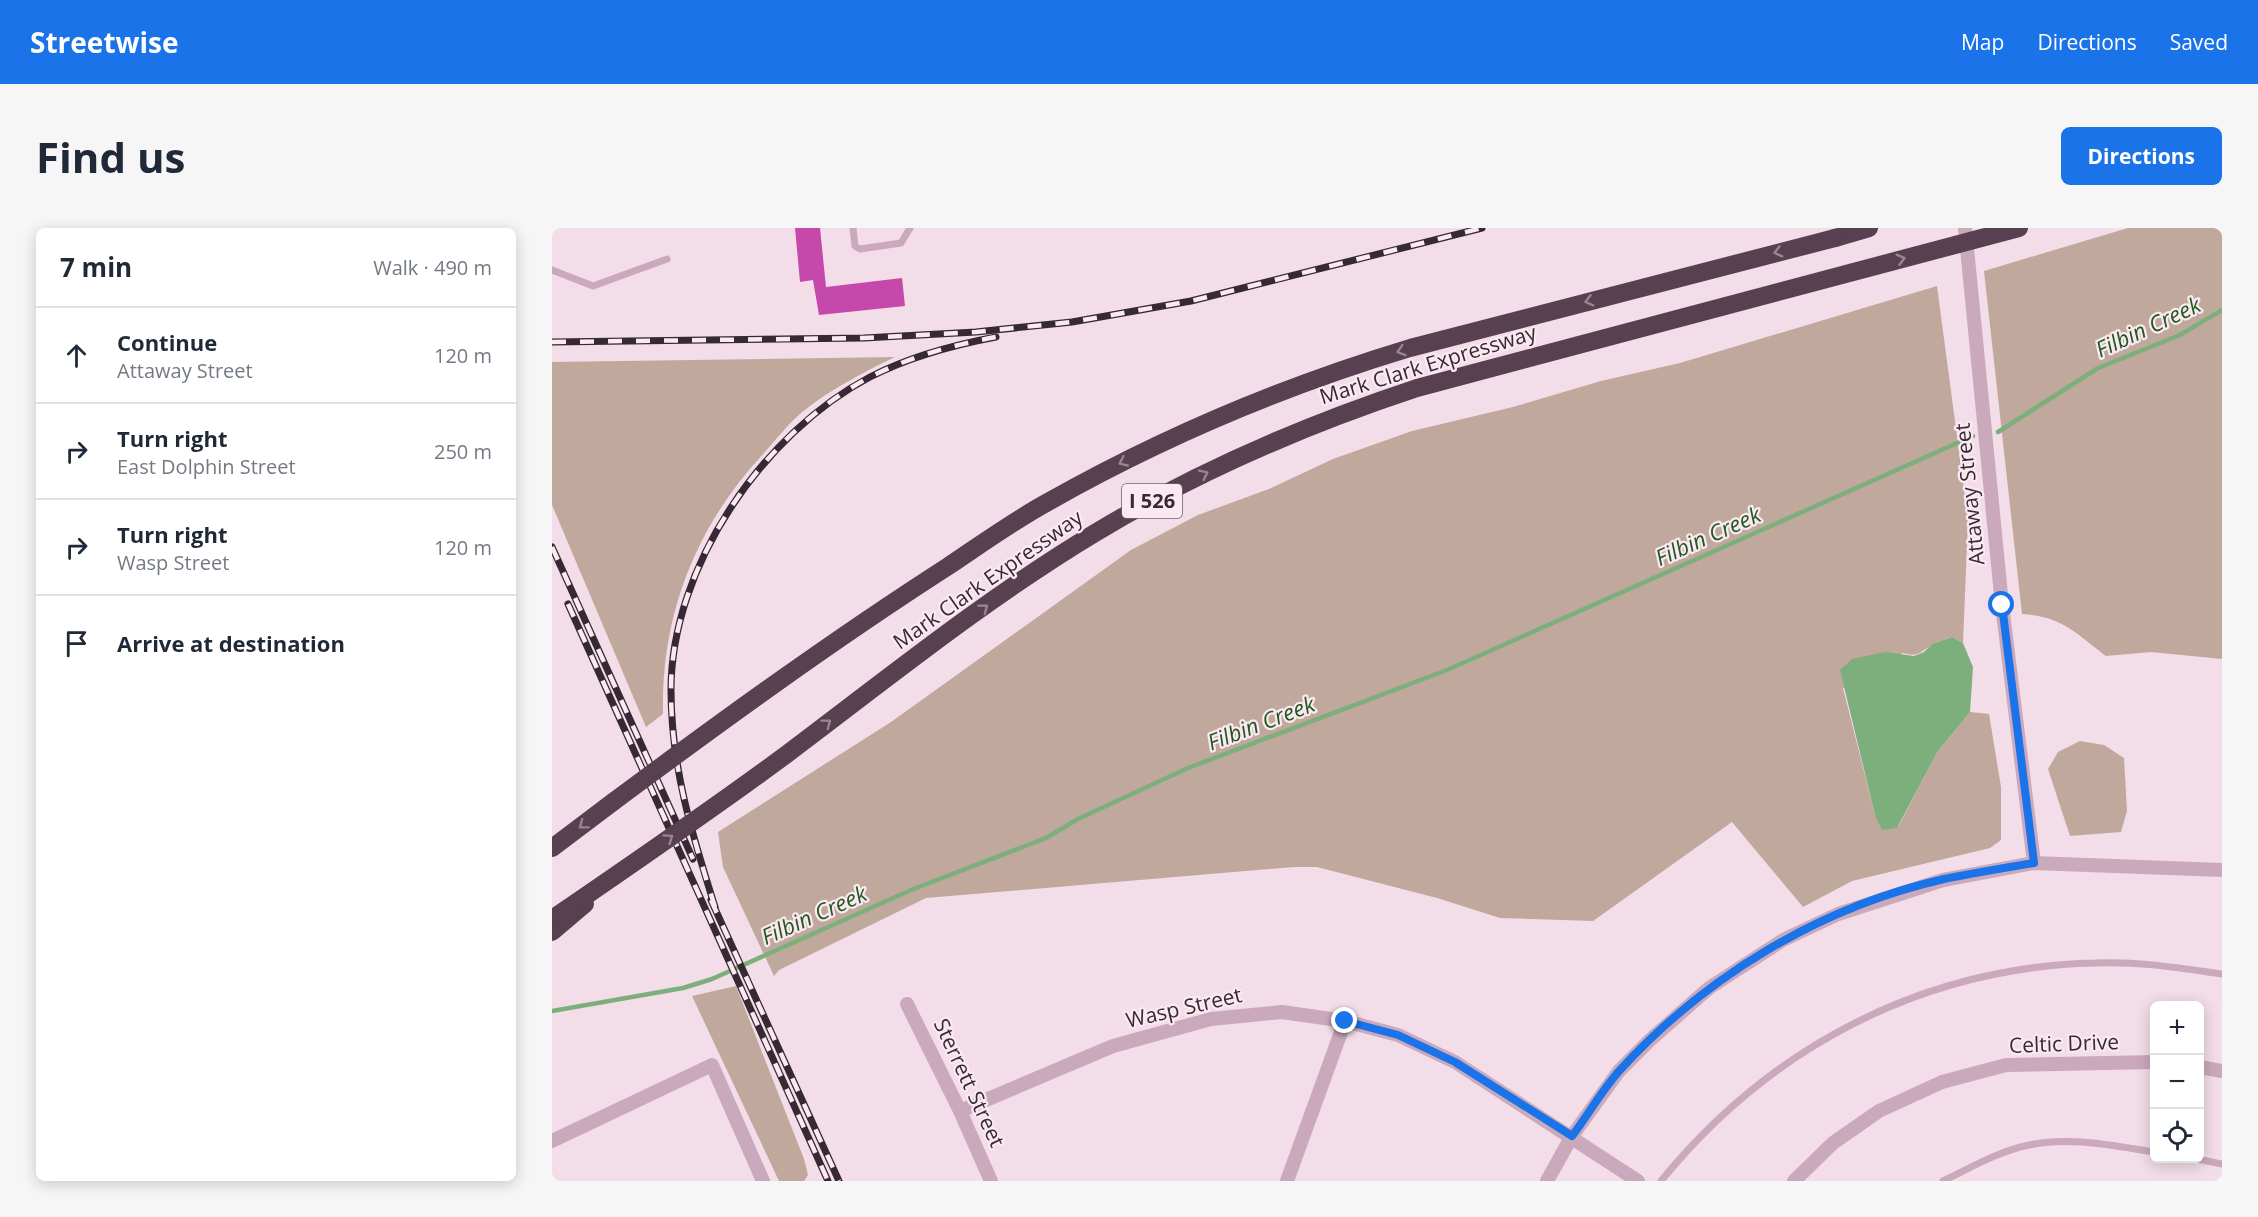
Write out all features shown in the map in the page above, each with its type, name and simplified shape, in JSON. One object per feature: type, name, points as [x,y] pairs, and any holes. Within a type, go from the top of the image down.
[{"type":"highway","name":"Mark Clark Expressway","points":[[552,848],[732,714],[1000,531],[1107,469],[1198,425],[1352,366],[1410,348],[1869,228]]},
{"type":"highway","name":"Mark Clark Expressway","points":[[552,919],[1047,563],[1146,505],[1261,447],[1322,421],[1417,388],[2019,228]]},
{"type":"highway","points":[[552,932],[648,852]]},
{"type":"street","name":"Attaway Street","points":[[1965,228],[2002,605],[2034,863]]},
{"type":"street","points":[[1546,1181],[1572,1136],[1619,1071],[1650,1040],[1709,988],[1783,940],[1838,914],[1943,880],[2034,863],[2222,870]]},
{"type":"street","name":"Sterrett Street","points":[[907,1004],[960,1111],[991,1181]]},
{"type":"street","name":"Wasp Street","points":[[960,1111],[1113,1046],[1211,1019],[1266,1012],[1345,1021],[1398,1035],[1455,1062],[1638,1181]]},
{"type":"street","points":[[1287,1181],[1345,1021]]},
{"type":"street","name":"Celtic Drive","points":[[1794,1181],[1833,1143],[1879,1111],[1942,1082],[2006,1065],[2150,1062]]},
{"type":"street","points":[[552,1141],[712,1065],[763,1181]]},
{"type":"street","points":[[2204,1068],[2222,1071]]},
{"type":"lane","points":[[853,228],[855,246],[860,249],[901,243],[910,228]]},
{"type":"lane","points":[[552,270],[593,286],[667,259]]},
{"type":"lane","points":[[1661,1181],[1689,1147],[1724,1112],[1795,1056],[1858,1021],[1916,996],[1968,980],[2056,964],[2143,964],[2222,974]]},
{"type":"lane","points":[[1943,1181],[1983,1161],[2029,1144],[2084,1142],[2150,1151]]},
{"type":"lane","points":[[2204,1160],[2222,1164]]},
{"type":"shaded area","points":[[2128,228],[2222,228],[2222,659],[2151,652],[2106,656],[2058,622],[2022,614],[1984,271]]},
{"type":"shaded area","points":[[1937,286],[1968,519],[1963,643],[1952,637],[1916,654],[1903,653],[1843,688],[1875,815],[1898,827],[1938,751],[1970,712],[1989,714],[2001,787],[2001,840],[1990,848],[1852,881],[1803,907],[1732,822],[1593,921],[1500,918],[1437,898],[1317,867],[1294,867],[926,898],[779,970],[774,976],[723,867],[718,832],[891,722],[1131,550],[1198,515],[1269,489],[1333,459],[1412,431],[1513,407],[1601,381],[1680,363]]},
{"type":"shaded area","points":[[895,357],[846,382],[801,413],[740,481],[719,511],[687,573],[676,607],[668,641],[663,714],[646,727],[552,505],[552,362]]},
{"type":"shaded area","points":[[1952,637],[1963,643],[1973,667],[1970,712],[1938,751],[1897,828],[1882,830],[1875,815],[1840,670],[1852,659],[1885,652],[1914,656],[1924,652],[1932,644]]},
{"type":"shaded area","points":[[2080,741],[2104,745],[2124,758],[2127,811],[2121,832],[2070,836],[2048,769],[2058,752]]},
{"type":"shaded area","points":[[736,986],[804,1159],[808,1175],[804,1181],[779,1181],[692,996]]},
{"type":"building","points":[[795,228],[820,228],[826,287],[902,278],[905,306],[819,315],[813,280],[800,282]]},
{"type":"waterway","name":"Filbin Creek","points":[[1998,432],[2098,368],[2180,335],[2222,310]]},
{"type":"waterway","name":"Filbin Creek","points":[[552,1011],[683,988],[712,979],[911,890],[1046,838],[1078,819],[1188,768],[1447,670],[1973,436]]},
{"type":"railway","points":[[552,342],[864,338],[976,332],[1072,322],[1191,301],[1482,228]]},
{"type":"railway","points":[[715,907],[684,800],[675,746],[671,690],[675,644],[687,597],[706,552],[730,508],[760,468],[794,432],[831,401],[870,377],[900,363],[948,348],[996,337]]},
{"type":"railway","points":[[552,547],[693,859]]},
{"type":"railway","points":[[568,604],[828,1181]]},
{"type":"railway","points":[[711,900],[839,1181]]},
{"type":"route","points":[[1345,1021],[1398,1035],[1455,1062],[1572,1136],[1619,1071],[1650,1040],[1709,988],[1783,940],[1838,914],[1890,896],[1943,880],[2034,863],[2002,605]]}]
